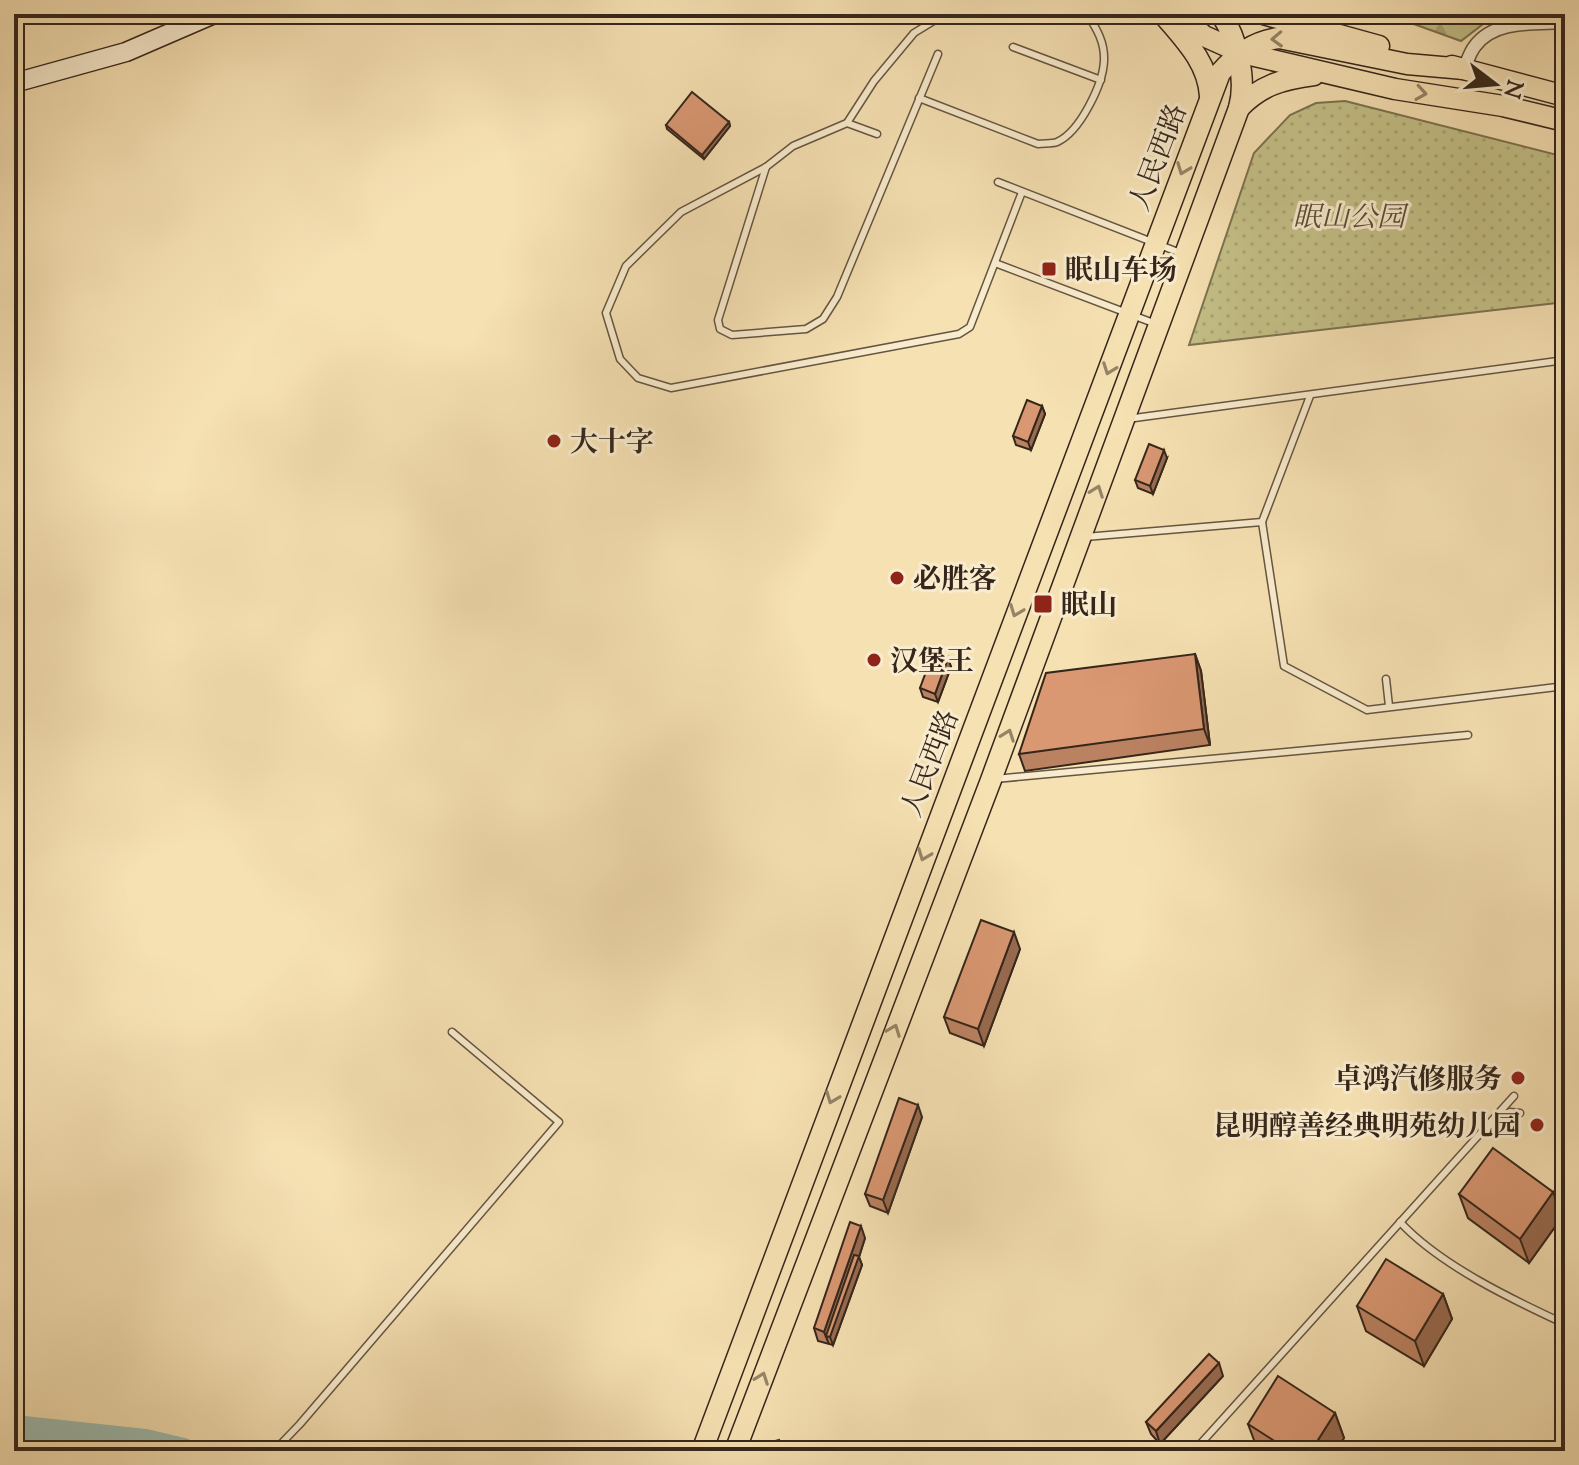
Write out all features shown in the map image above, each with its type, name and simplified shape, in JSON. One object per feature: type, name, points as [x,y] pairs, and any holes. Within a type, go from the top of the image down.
[{"type":"main road","points":[[1163,14],[1200,60],[1207,74],[1210,96]]},
{"type":"main road","points":[[735,1451],[991,780],[1239,108],[1242,81],[1239,53],[1229,25],[1221,14]]},
{"type":"main road","points":[[1263,14],[1565,96]]},
{"type":"main road","points":[[1184,19],[1204,36],[1239,53],[1395,89],[1503,106],[1565,121]]},
{"type":"main road","points":[[1239,53],[1262,40],[1279,38],[1407,64]]},
{"type":"main road","name":"人民西路","points":[[702,1451],[1210,96],[1220,73],[1239,53]]},
{"type":"main road","points":[[1321,71],[1313,65],[1314,59],[1319,56],[1362,64],[1464,69]]},
{"type":"main road","points":[[1239,108],[1265,86],[1286,79],[1314,75],[1344,77]]},
{"type":"street","points":[[14,83],[126,52],[214,14]]},
{"type":"street","points":[[1464,69],[1474,46],[1486,35],[1503,27],[1565,22]]},
{"type":"street","points":[[14,509],[14,515]]},
{"type":"lane","points":[[945,14],[914,33],[874,81],[847,123],[793,146],[766,167],[681,212],[626,266],[606,313],[620,359],[638,378],[671,388],[959,334],[970,327],[1022,192]]},
{"type":"lane","points":[[919,98],[1038,144],[1057,142],[1077,127],[1101,80],[1105,59],[1100,33],[1087,14]]},
{"type":"lane","points":[[1013,47],[1101,80]]},
{"type":"lane","points":[[766,167],[718,320],[720,329],[732,335],[806,329],[823,319],[837,297],[938,54]]},
{"type":"lane","points":[[847,123],[877,134]]},
{"type":"lane","points":[[998,182],[1186,255]]},
{"type":"lane","points":[[995,263],[1160,326]]},
{"type":"lane","points":[[1124,419],[1565,360]]},
{"type":"lane","points":[[1310,396],[1262,522],[1284,666],[1367,710],[1565,686]]},
{"type":"lane","points":[[1080,538],[1262,522]]},
{"type":"lane","points":[[1386,679],[1389,706]]},
{"type":"lane","points":[[991,780],[1468,735]]},
{"type":"lane","points":[[271,1451],[300,1424],[559,1122],[452,1032]]},
{"type":"lane","points":[[1194,1451],[1514,1096]]},
{"type":"lane","points":[[1490,1122],[1510,1112],[1520,1113]]},
{"type":"lane","points":[[1400,1222],[1418,1241],[1514,1301],[1565,1324]]},
{"type":"green space","points":[[1386,14],[1496,14],[1461,41]]},
{"type":"green space","name":"眠山公园","points":[[1345,101],[1565,157],[1565,302],[1189,345],[1254,153],[1290,115],[1316,103]]},
{"type":"building","points":[[692,92],[729,122],[702,155],[666,125]]},
{"type":"building","points":[[1027,400],[1042,406],[1028,442],[1013,436]]},
{"type":"building","points":[[1149,444],[1164,450],[1150,486],[1135,480]]},
{"type":"building","points":[[933,653],[948,658],[935,694],[920,688]]},
{"type":"building","points":[[1195,654],[1204,729],[1019,754],[1046,673]]},
{"type":"building","points":[[981,920],[1014,932],[978,1029],[944,1017]]},
{"type":"building","points":[[899,1098],[918,1105],[883,1200],[865,1194]]},
{"type":"building","points":[[1493,1148],[1553,1192],[1520,1239],[1459,1194]]},
{"type":"building","points":[[850,1222],[861,1226],[824,1332],[814,1328]]},
{"type":"building","points":[[854,1255],[859,1256],[830,1337],[826,1336]]},
{"type":"building","points":[[1386,1259],[1443,1294],[1415,1341],[1357,1306]]},
{"type":"building","points":[[1209,1354],[1219,1363],[1156,1431],[1146,1422]]},
{"type":"building","points":[[1278,1376],[1335,1413],[1311,1451],[1290,1451],[1248,1424]]},
{"type":"building","points":[[779,1440],[781,1451],[766,1451],[764,1444]]},
{"type":"waterway","points":[[14,1428],[145,1442],[183,1451]]},
{"type":"place","name":"眠山车场","points":[[1049,269]]},
{"type":"place","name":"大十字","points":[[554,441]]},
{"type":"place","name":"必胜客","points":[[897,578]]},
{"type":"place","name":"眠山","points":[[1043,604]]},
{"type":"place","name":"汉堡王","points":[[874,660]]},
{"type":"place","name":"卓鸿汽修服务","points":[[1518,1078]]},
{"type":"place","name":"昆明醇善经典明苑幼儿园","points":[[1537,1125]]}]
